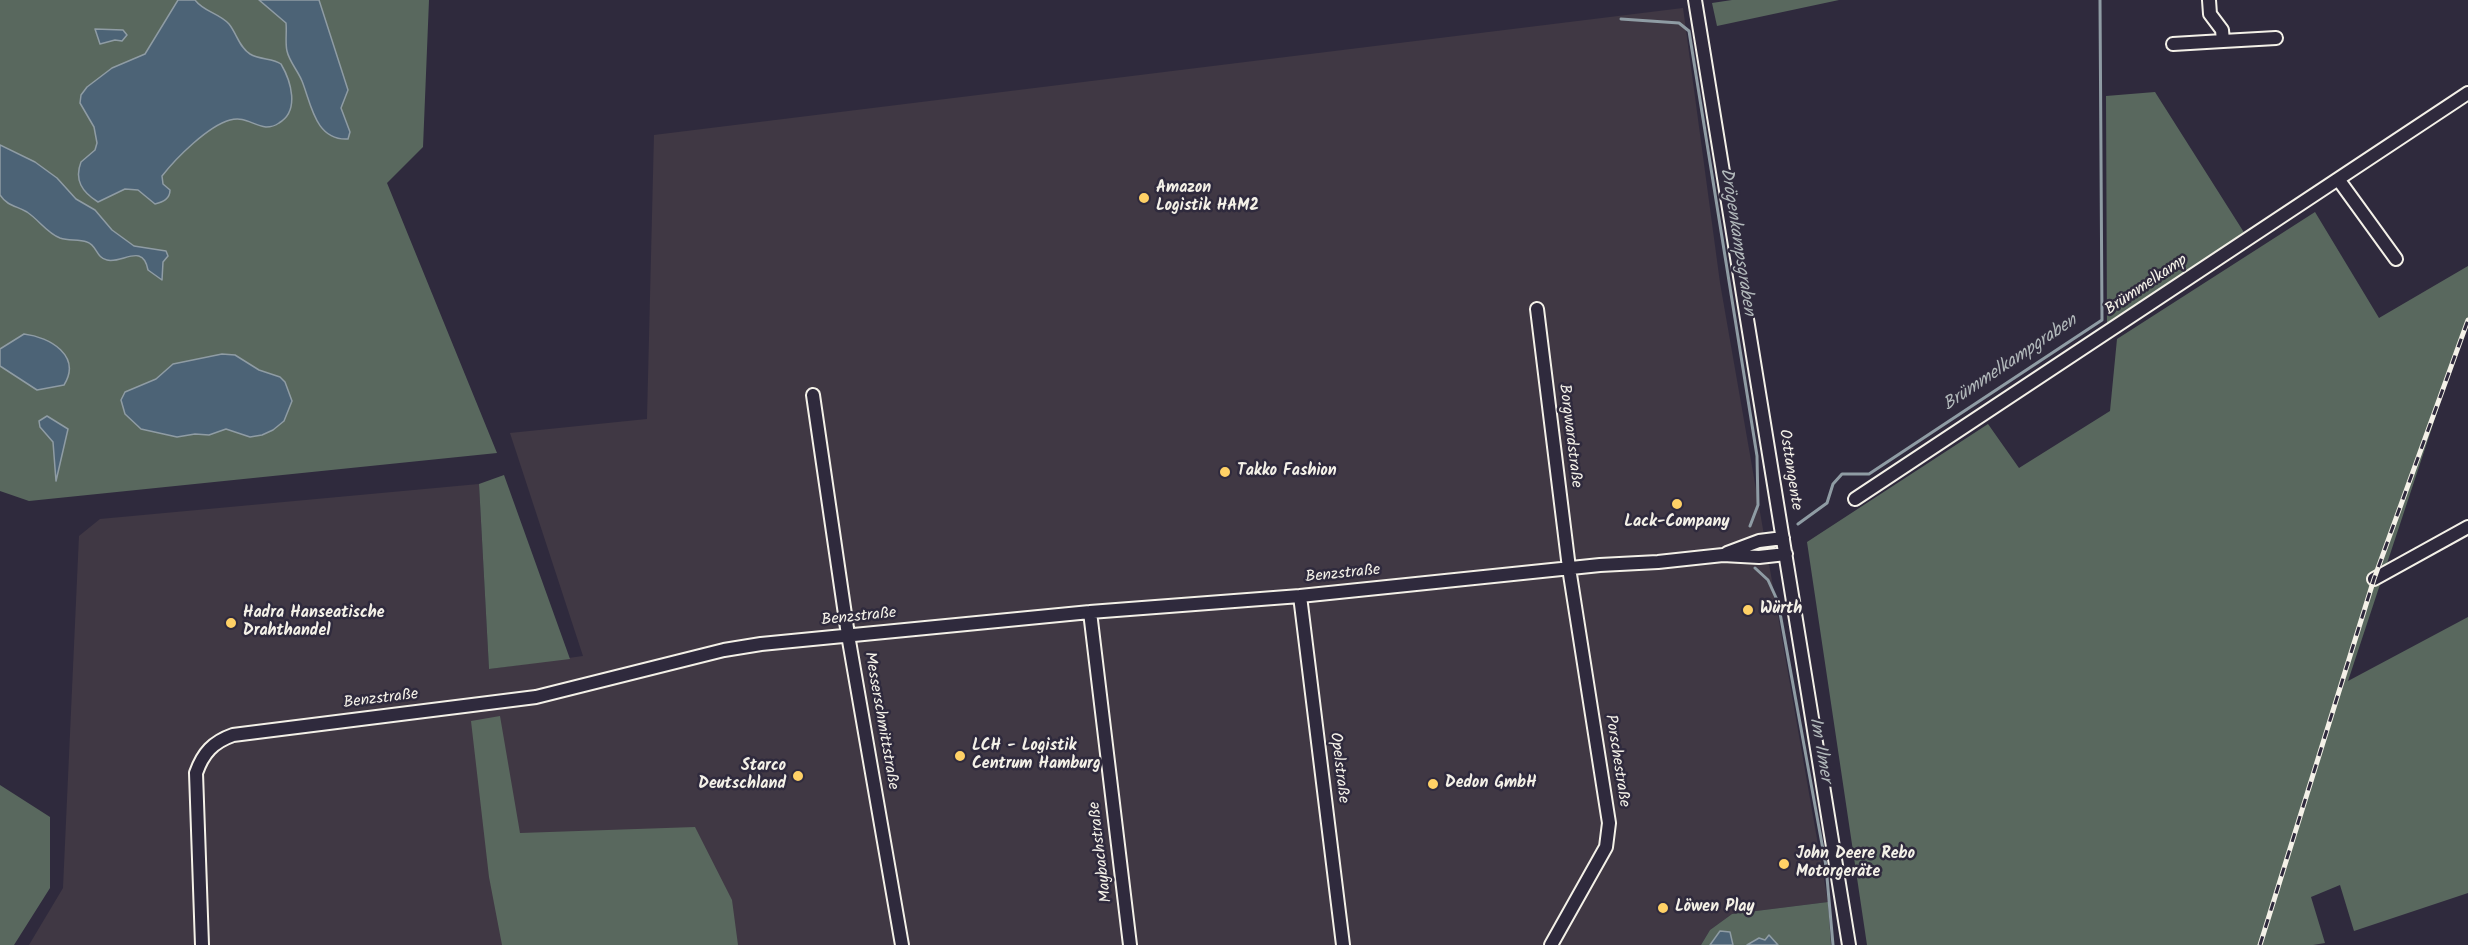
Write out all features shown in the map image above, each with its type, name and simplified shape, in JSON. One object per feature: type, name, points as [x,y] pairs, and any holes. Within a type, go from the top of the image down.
[{"type":"street","name":"Osttangente","points":[[1695,0],[1849,945]]},
{"type":"street","points":[[2210,0],[2211,14],[2222,30],[2223,41]]},
{"type":"street","points":[[2173,44],[2276,38]]},
{"type":"street","name":"Brümmelkamp","points":[[1855,499],[2468,93]]},
{"type":"street","points":[[2338,179],[2396,259]]},
{"type":"street","name":"Borgwardstraße","points":[[1537,309],[1569,568]]},
{"type":"street","name":"Messerschmittstraße","points":[[813,395],[848,635],[902,945]]},
{"type":"street","points":[[2374,579],[2468,526]]},
{"type":"street","name":"Benzstraße","points":[[1723,555],[1759,541],[1783,538]]},
{"type":"street","name":"Benzstraße","points":[[202,945],[196,773],[201,758],[219,740],[249,732],[536,697],[742,646],[1090,612],[1300,596],[1569,568],[1723,555],[1759,557],[1786,554]]},
{"type":"street","name":"Porschestraße","points":[[1551,945],[1606,847],[1609,837],[1609,823],[1569,568]]},
{"type":"street","name":"Opelstraße","points":[[1300,596],[1343,945]]},
{"type":"street","name":"Maybachstraße","points":[[1090,612],[1130,945]]},
{"type":"shaded area","points":[[1683,8],[1720,283],[1828,902],[1732,914],[1710,930],[1701,945],[29,945],[63,888],[79,536],[100,519],[479,484],[489,669],[583,656],[510,433],[647,419],[654,135]]},
{"type":"green space","points":[[0,0],[429,0],[423,147],[387,183],[497,453],[29,501],[0,491]]},
{"type":"green space","points":[[1732,0],[1839,0],[1717,26],[1712,3]]},
{"type":"green space","points":[[2155,92],[2245,234],[2107,324],[2106,96]]},
{"type":"green space","points":[[2315,212],[2379,318],[2468,266],[2468,319],[2348,681],[2468,617],[2468,893],[2354,931],[2340,885],[2311,897],[2325,943],[2313,945],[1867,945],[1807,542],[1988,424],[2019,468],[2110,411],[2117,339]]},
{"type":"green space","points":[[504,475],[570,659],[489,669],[479,484]]},
{"type":"green space","points":[[500,716],[520,833],[695,827],[732,900],[738,945],[502,945],[489,877],[471,721]]},
{"type":"green space","points":[[0,785],[50,817],[50,888],[14,945],[0,945]]},
{"type":"green space","points":[[1828,902],[1831,945],[1701,945],[1710,930],[1732,914]]},
{"type":"water","points":[[178,0],[195,0],[229,24],[243,48],[250,54],[281,64],[292,95],[290,111],[286,118],[271,127],[235,119],[221,123],[212,129],[175,160],[162,176],[163,184],[170,190],[169,196],[163,201],[155,204],[138,190],[125,189],[98,202],[84,190],[78,174],[81,162],[95,150],[97,143],[94,127],[80,103],[81,95],[87,87],[112,68],[145,54]]},
{"type":"water","points":[[259,0],[319,0],[348,90],[341,108],[350,132],[348,139],[328,134],[321,127],[288,55],[286,23]]},
{"type":"water","points":[[95,29],[123,30],[127,35],[122,41],[115,40],[100,44]]},
{"type":"water","points":[[0,145],[35,162],[57,178],[76,199],[95,210],[112,230],[134,246],[166,251],[168,256],[163,262],[162,280],[148,270],[142,257],[103,259],[90,244],[55,236],[27,212],[6,201],[0,195]]},
{"type":"water","points":[[24,334],[44,339],[53,344],[66,357],[69,375],[64,385],[37,390],[0,366],[0,349]]},
{"type":"water","points":[[222,354],[235,355],[259,370],[280,377],[285,382],[292,401],[284,421],[273,430],[250,437],[226,429],[209,435],[195,434],[177,437],[141,429],[125,414],[121,400],[125,392],[156,379],[173,364]]},
{"type":"water","points":[[47,416],[68,429],[56,481],[53,442],[40,427],[39,421]]},
{"type":"water","points":[[1720,931],[1730,932],[1733,945],[1710,945]]},
{"type":"water","points":[[1769,935],[1778,945],[1747,945],[1759,938],[1765,940]]},
{"type":"waterway","name":"Brümmelkampgraben","points":[[1798,524],[1827,503],[1833,484],[1842,474],[1869,474],[2102,320],[2100,0]]},
{"type":"waterway","name":"Drögenkampsgraben","points":[[1621,19],[1679,23],[1689,31],[1757,456],[1758,505],[1750,526]]},
{"type":"waterway","name":"Im Ilmer","points":[[1755,568],[1768,580],[1778,602],[1826,866],[1833,945]]},
{"type":"railway","points":[[2260,945],[2374,579],[2468,320]]},
{"type":"place","name":"Amazon Logistik HAM2","points":[[1144,198]]},
{"type":"place","name":"Takko Fashion","points":[[1225,472]]},
{"type":"place","name":"Lack-Company","points":[[1677,504]]},
{"type":"place","name":"Würth","points":[[1748,610]]},
{"type":"place","name":"Hadra Hanseatische Drahthandel","points":[[231,623]]},
{"type":"place","name":"LCH - Logistik Centrum Hamburg","points":[[960,756]]},
{"type":"place","name":"Starco Deutschland","points":[[798,776]]},
{"type":"place","name":"Dedon GmbH","points":[[1433,784]]},
{"type":"place","name":"John Deere Rebo Motorgeräte","points":[[1784,864]]},
{"type":"place","name":"Löwen Play","points":[[1663,908]]}]
